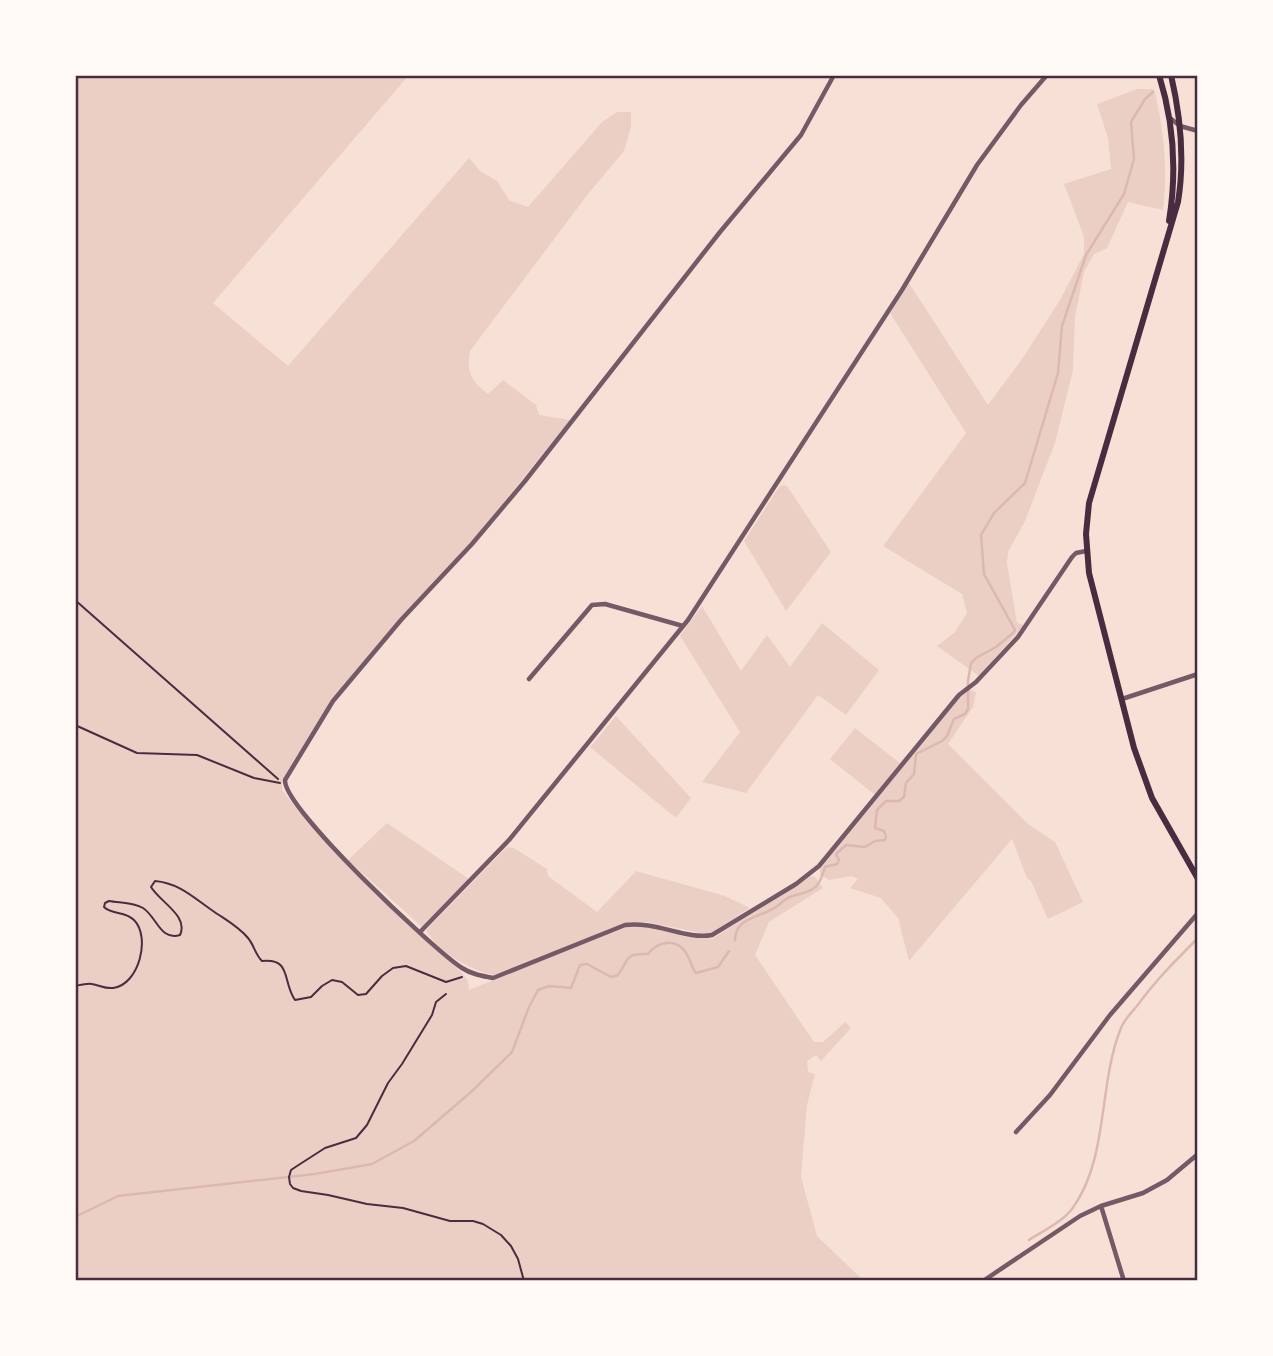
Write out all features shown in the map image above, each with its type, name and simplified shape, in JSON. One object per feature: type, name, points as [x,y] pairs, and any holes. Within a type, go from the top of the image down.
[{"type":"main road","points":[[1159,75],[1169,117],[1174,181],[1162,258]]},
{"type":"main road","points":[[1171,75],[1180,126],[1182,177],[1175,213],[1089,503],[1086,551],[1092,588],[1121,699],[1149,790],[1198,878]]},
{"type":"street","points":[[834,75],[801,135],[720,232],[525,481],[333,701],[284,784],[298,809],[325,839],[463,968],[493,978],[625,925],[647,924],[712,935],[796,884],[819,866],[963,691],[976,682],[1018,637],[1072,557],[1076,553],[1086,551]]},
{"type":"street","points":[[421,931],[509,840],[683,626],[902,290],[977,164],[1047,75]]},
{"type":"street","points":[[1169,117],[1180,126],[1198,131]]},
{"type":"street","points":[[529,679],[592,605],[605,604],[683,626]]},
{"type":"street","points":[[1121,699],[1198,674]]},
{"type":"street","points":[[1016,1132],[1050,1095],[1110,1015],[1198,913]]},
{"type":"street","points":[[983,1281],[1080,1216],[1154,1187],[1180,1171],[1198,1154]]},
{"type":"street","points":[[1101,1206],[1124,1281]]},
{"type":"path","points":[[75,600],[284,784]]},
{"type":"path","points":[[75,725],[137,753],[197,755],[254,778],[284,784]]},
{"type":"path","points":[[75,986],[92,984],[115,988],[126,983],[139,957],[143,943],[140,929],[127,915],[108,911],[104,907],[109,901],[139,905],[153,915],[164,934],[173,937],[180,935],[182,922],[151,887],[155,881],[166,882],[187,892],[241,930],[251,941],[256,955],[262,961],[274,960],[280,963],[286,972],[287,988],[295,1000],[311,997],[332,980],[342,982],[358,995],[366,994],[393,968],[406,965],[446,982],[467,975]]},
{"type":"path","points":[[446,995],[436,1002],[432,1015],[388,1083],[367,1125],[350,1142],[326,1148],[291,1170],[290,1184],[301,1191],[403,1209],[450,1221],[483,1224],[501,1235],[511,1246],[524,1281]]},
{"type":"shaded area","points":[[75,75],[409,75],[213,303],[288,366],[469,158],[480,171],[497,181],[509,200],[528,207],[602,122],[617,112],[631,112],[631,127],[624,151],[588,194],[470,351],[469,365],[472,376],[488,394],[503,380],[536,405],[539,415],[570,420],[471,543],[400,619],[332,699],[282,780],[282,790],[310,826],[345,863],[462,973],[468,981],[469,990],[626,927],[647,926],[712,939],[811,876],[815,877],[823,888],[769,922],[755,955],[814,1042],[823,1042],[845,1022],[851,1028],[821,1061],[816,1055],[807,1061],[808,1072],[815,1074],[807,1105],[801,1177],[817,1236],[864,1281],[75,1281]]},
{"type":"shaded area","points":[[1137,89],[1154,89],[1163,134],[1163,210],[1128,202],[1107,248],[1094,254],[1084,272],[1075,317],[1073,370],[1055,443],[1025,521],[1008,552],[1007,563],[1017,623],[1024,625],[979,676],[937,646],[955,632],[967,613],[962,594],[883,546],[966,433],[890,313],[909,283],[988,405],[1060,300],[1084,254],[1084,237],[1064,184],[1111,169],[1108,138],[1097,104]]},
{"type":"shaded area","points":[[787,486],[831,552],[786,611],[744,541],[779,487]]},
{"type":"shaded area","points":[[702,606],[741,671],[767,635],[790,667],[822,623],[879,670],[846,715],[818,695],[746,793],[702,782],[740,732],[680,636]]},
{"type":"shaded area","points":[[971,689],[976,693],[973,707],[948,744],[1028,824],[1055,842],[1083,902],[1048,919],[1031,881],[1027,878],[1012,839],[909,961],[898,918],[881,898],[850,888],[858,879],[852,876],[829,880],[820,874],[820,869],[960,697]]},
{"type":"shaded area","points":[[616,716],[691,798],[676,818],[590,747]]},
{"type":"shaded area","points":[[855,728],[900,763],[875,795],[830,759]]},
{"type":"shaded area","points":[[387,823],[469,879],[422,927],[348,860]]},
{"type":"shaded area","points":[[507,847],[514,848],[547,869],[548,876],[597,912],[636,871],[725,896],[750,908],[711,933],[647,922],[624,923],[493,975],[474,969],[446,952],[426,930]]},
{"type":"waterway","points":[[735,940],[736,932],[744,922],[778,906],[788,898],[813,889],[820,882],[825,867],[837,864],[839,860],[836,854],[846,845],[865,847],[875,841],[885,840],[884,831],[875,828],[877,810],[886,801],[899,801],[904,797],[906,783],[914,774],[916,754],[942,741],[954,719],[965,714],[968,709],[971,663],[996,647],[1015,630],[984,574],[981,535],[994,513],[1025,483],[1058,373],[1062,326],[1086,255],[1124,194],[1134,159],[1131,122],[1145,99],[1153,92]]},
{"type":"waterway","points":[[1029,1240],[1068,1214],[1084,1189],[1098,1145],[1109,1073],[1122,1025],[1158,979],[1198,938]]},
{"type":"waterway","points":[[75,1217],[118,1196],[315,1174],[372,1164],[414,1141],[512,1052],[538,990],[549,986],[571,988],[580,965],[587,964],[611,977],[618,975],[631,956],[648,954],[661,944],[672,943],[682,948],[696,973],[718,967],[729,951]]}]
